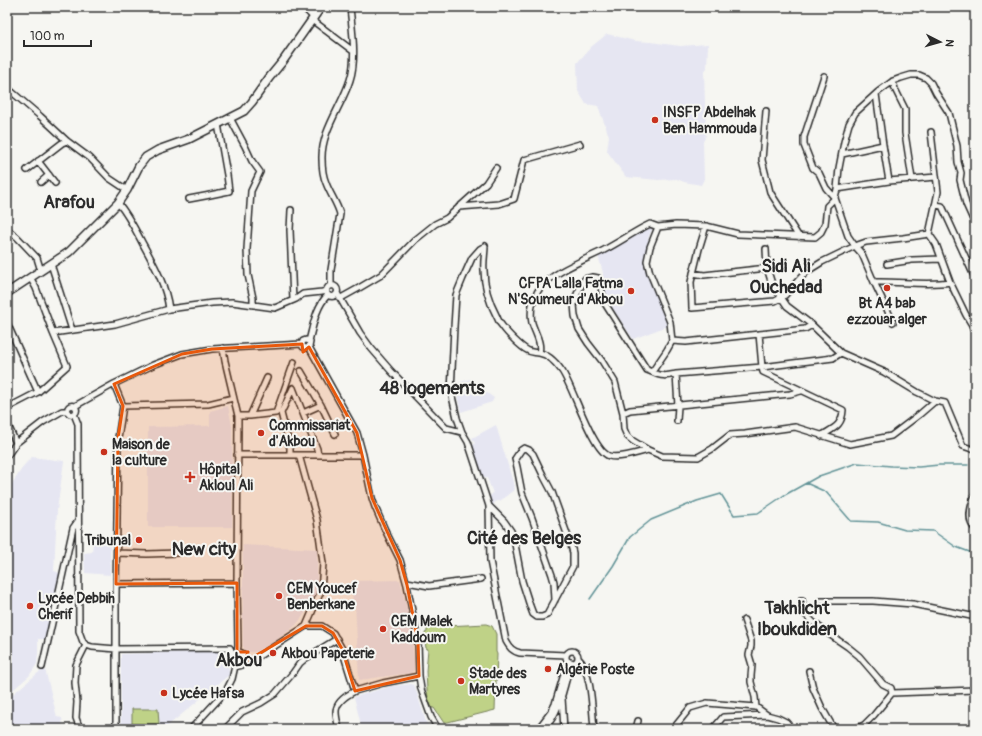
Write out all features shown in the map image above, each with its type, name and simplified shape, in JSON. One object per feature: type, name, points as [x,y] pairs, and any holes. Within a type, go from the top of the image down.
[{"type":"main road","points":[[7,293],[69,252],[118,203],[127,190],[139,166],[146,157],[158,150],[189,139],[244,111],[283,61],[321,7]]},
{"type":"street","points":[[303,7],[313,19],[353,51]]},
{"type":"street","points":[[68,411],[69,406],[75,406],[114,384],[153,365],[182,354],[222,348],[302,344],[304,348],[306,348],[309,344],[318,309],[327,293],[328,288],[331,286],[331,270],[340,214],[338,206],[326,184],[322,158],[323,146],[330,126],[351,79],[354,63],[350,7]]},
{"type":"street","points":[[539,353],[540,348],[532,322],[531,313],[536,294],[540,288],[557,275],[650,224],[658,227],[676,225],[706,226],[738,234],[815,237],[821,232],[825,224],[828,206],[835,198],[839,168],[849,124],[855,114],[876,94],[893,82],[911,75],[919,75],[926,78],[931,83],[949,113],[957,146],[958,162],[961,173],[960,180],[966,204],[975,224]]},
{"type":"street","points":[[824,76],[804,137],[804,145],[813,168],[818,173],[826,188],[835,198],[848,236],[854,246],[862,254],[893,322]]},
{"type":"street","points":[[893,82],[905,109],[905,133],[912,179]]},
{"type":"street","points":[[7,87],[67,141],[90,158],[109,178],[127,190]]},
{"type":"street","points":[[876,94],[889,181]]},
{"type":"street","points":[[766,111],[762,160],[770,192],[799,237]]},
{"type":"street","points":[[230,118],[252,161],[260,172],[252,191],[247,249],[248,275],[253,305]]},
{"type":"street","points":[[189,199],[228,191],[227,175],[218,124]]},
{"type":"street","points":[[931,132],[938,192],[929,234],[936,244],[950,282],[975,334]]},
{"type":"street","points":[[27,170],[62,143],[67,141]]},
{"type":"street","points":[[459,207],[499,204],[514,199],[524,160],[580,144]]},
{"type":"street","points":[[842,154],[883,145]]},
{"type":"street","points":[[38,161],[55,183]]},
{"type":"street","points":[[341,298],[381,275],[415,240],[435,224],[447,218],[486,183],[496,168]]},
{"type":"street","points":[[41,182],[49,175]]},
{"type":"street","points":[[837,189],[889,181],[936,177]]},
{"type":"street","points":[[118,203],[125,212],[156,269],[165,290],[169,309]]},
{"type":"street","points":[[935,205],[942,206],[975,278]]},
{"type":"street","points":[[291,210],[290,230],[293,300]]},
{"type":"street","points":[[706,226],[691,282],[692,308],[775,301],[781,298],[806,272],[854,246],[866,242],[929,234]]},
{"type":"street","points":[[652,372],[672,341],[670,322],[650,272],[647,260],[650,247],[658,227]]},
{"type":"street","points":[[7,229],[37,258],[41,271]]},
{"type":"street","points":[[594,729],[588,680],[585,668],[576,652],[572,651],[566,655],[520,654],[514,652],[506,641],[490,561],[489,506],[468,442],[462,432],[457,418],[452,392],[456,295],[472,258],[480,248],[485,246],[485,285],[496,316],[503,328],[526,350],[546,356],[562,371],[572,389],[587,426],[597,445],[608,456],[616,457],[648,450]]},
{"type":"street","points":[[766,249],[767,268],[772,284],[786,306],[812,325],[841,353],[884,372],[917,392],[945,403],[963,446],[975,450]]},
{"type":"street","points":[[888,264],[912,260],[941,259]]},
{"type":"street","points":[[51,264],[72,330]]},
{"type":"street","points":[[693,273],[704,275],[767,268]]},
{"type":"street","points":[[841,353],[833,358],[762,367],[659,376],[648,370],[604,302],[598,278],[593,277],[586,279],[577,294],[574,304],[575,316],[579,329],[615,382],[623,413],[624,429],[627,436],[648,450],[662,456],[698,457],[712,449],[730,434],[744,434],[795,427],[850,444],[891,436],[920,414],[935,400]]},
{"type":"street","points":[[7,408],[38,392],[67,366],[36,288],[30,278]]},
{"type":"street","points":[[874,282],[939,284],[950,282]]},
{"type":"street","points":[[331,286],[336,287],[337,293],[360,333],[391,371],[446,428],[462,432]]},
{"type":"street","points":[[53,333],[115,324],[169,309],[232,302],[274,308],[303,294],[322,292],[333,296],[337,293]]},
{"type":"street","points":[[7,324],[38,392]]},
{"type":"street","points":[[672,341],[686,342],[804,329],[812,325]]},
{"type":"street","points":[[759,334],[762,367],[764,372],[843,410],[843,417],[838,426],[821,436]]},
{"type":"street","points":[[309,344],[356,433],[363,455],[374,503],[400,560],[407,582],[418,641],[419,676],[426,704],[438,729]]},
{"type":"street","points":[[222,348],[238,416],[236,583],[238,646],[231,658],[231,661],[235,666]]},
{"type":"street","points":[[238,416],[276,413],[294,362]]},
{"type":"street","points":[[301,371],[321,405],[335,434]]},
{"type":"street","points":[[676,374],[678,406],[677,421]]},
{"type":"street","points":[[250,416],[267,378]]},
{"type":"street","points":[[114,384],[123,406],[118,438],[116,729]]},
{"type":"street","points":[[290,455],[290,448],[281,413],[293,388],[318,455]]},
{"type":"street","points":[[623,413],[630,410],[790,394],[801,390]]},
{"type":"street","points":[[123,406],[208,404],[233,398]]},
{"type":"street","points":[[303,414],[321,405]]},
{"type":"street","points":[[74,414],[77,410],[75,406]]},
{"type":"street","points":[[7,456],[16,443],[43,422],[62,411],[68,411],[71,414],[74,414],[78,424],[79,631],[83,642],[86,645],[116,649],[230,648],[235,653],[242,653],[244,655],[245,662]]},
{"type":"street","points":[[7,423],[16,443]]},
{"type":"street","points":[[489,506],[504,521],[511,531],[514,539],[522,581],[533,614],[537,618],[548,615],[573,566],[572,549],[552,492],[530,450],[524,448],[515,459],[522,493],[554,582],[555,600]]},
{"type":"street","points":[[238,455],[363,455]]},
{"type":"street","points":[[299,455],[317,520],[323,563],[321,590],[306,626]]},
{"type":"street","points":[[975,495],[972,503],[970,520],[975,528]]},
{"type":"street","points":[[42,667],[73,528],[78,521]]},
{"type":"street","points":[[117,553],[178,553]]},
{"type":"street","points":[[407,582],[429,586],[481,580]]},
{"type":"street","points":[[116,584],[236,583]]},
{"type":"street","points":[[802,600],[805,614],[823,630],[859,656],[883,684],[891,688],[892,692]]},
{"type":"street","points":[[821,601],[873,601],[913,604],[975,616]]},
{"type":"street","points":[[744,620],[751,641],[749,655],[752,665],[750,676],[756,707]]},
{"type":"street","points":[[235,666],[242,665],[245,662],[252,660],[306,626],[322,626],[333,633],[337,639],[342,649],[355,691]]},
{"type":"street","points":[[225,729],[242,712],[275,694],[300,663],[306,658],[337,639]]},
{"type":"street","points":[[80,729],[76,718],[76,666],[86,645]]},
{"type":"street","points":[[566,655],[566,659],[570,662]]},
{"type":"street","points":[[570,662],[576,661],[578,658]]},
{"type":"street","points":[[544,729],[555,714],[562,696],[570,662]]},
{"type":"street","points":[[538,729],[555,704],[570,662]]},
{"type":"street","points":[[191,729],[226,691],[232,679],[235,666]]},
{"type":"street","points":[[809,671],[813,688],[834,729]]},
{"type":"street","points":[[339,729],[336,713],[338,706],[345,697],[355,691],[383,683],[419,676]]},
{"type":"street","points":[[892,692],[975,690]]},
{"type":"street","points":[[855,729],[864,725],[874,715],[892,692]]},
{"type":"street","points":[[562,696],[564,729]]},
{"type":"street","points":[[673,729],[690,708],[708,703],[756,707],[767,715]]},
{"type":"street","points":[[713,729],[723,718],[767,715],[786,722],[792,729]]},
{"type":"street","points":[[636,729],[638,721]]},
{"type":"highlighted area","points":[[302,344],[303,352],[309,347],[357,433],[372,498],[400,560],[407,585],[418,641],[419,676],[355,691],[342,649],[333,633],[322,626],[306,626],[245,662],[248,652],[237,652],[237,583],[116,584],[118,438],[123,406],[114,384],[182,354],[212,349]]},
{"type":"shaded area","name":"INSFP Abdelhak Ben Hammouda","points":[[607,34],[635,41],[680,46],[708,44],[707,68],[704,72],[706,135],[703,142],[704,179],[701,185],[684,182],[677,179],[658,180],[626,177],[607,151],[609,136],[598,106],[586,104],[578,91],[577,63],[591,47]]},
{"type":"shaded area","name":"CFPA Lalla Fatma N'Soumeur d'Akbou","points":[[650,226],[653,227],[649,236],[645,259],[670,325],[633,339],[607,300],[603,273],[598,255]]},
{"type":"shaded area","points":[[470,379],[494,398],[492,402],[461,412],[456,389],[458,383]]},
{"type":"shaded area","name":"Hôpital Akloul Ali","points":[[228,406],[232,426],[232,527],[148,527],[148,427],[210,426],[210,411]]},
{"type":"shaded area","points":[[496,425],[515,489],[500,501],[496,501],[493,505],[489,497],[493,493],[487,478],[484,478],[472,447],[475,443],[472,438]]},
{"type":"shaded area","name":"Lycée Debbih Cherif","points":[[32,457],[64,461],[57,510],[54,571],[60,573],[46,639],[38,639],[37,664],[29,676],[7,695],[7,491],[25,464]]},
{"type":"shaded area","points":[[93,543],[110,544],[110,575],[85,573],[84,553],[92,552]]},
{"type":"shaded area","name":"CEM Youcef Benberkane","points":[[243,545],[317,549],[317,591],[309,607],[295,626],[266,648],[257,652],[245,651],[243,646]]},
{"type":"shaded area","name":"CEM Malek Kaddoum","points":[[400,580],[411,625],[414,670],[410,673],[359,680],[355,603],[353,603],[351,581]]},
{"type":"shaded area","name":"Lycée Hafsa","points":[[228,651],[229,675],[164,729],[121,729],[121,654]]},
{"type":"shaded area","points":[[45,669],[57,717],[62,718],[63,729],[7,729],[8,698]]},
{"type":"shaded area","points":[[411,684],[415,687],[426,722],[431,729],[362,729],[354,697],[391,686]]},
{"type":"green space","name":"Stade des Martyres","points":[[486,624],[492,626],[496,634],[497,654],[495,710],[444,723],[434,708],[432,708],[428,698],[426,671],[428,649],[426,648],[424,636],[427,632],[427,627]]},
{"type":"green space","points":[[132,709],[158,709],[159,724],[132,724]]},
{"type":"waterway","points":[[590,599],[613,566],[630,537],[651,520],[697,501],[721,494],[734,515],[758,513],[783,496],[819,476],[857,463],[919,467],[968,465]]},
{"type":"waterway","points":[[806,483],[826,492],[851,521],[878,522],[905,530],[933,531],[956,547],[975,554]]},
{"type":"place","name":"INSFP Abdelhak Ben Hammouda","points":[[655,120]]},
{"type":"place","name":"Bt A4 bab ezzouar alger","points":[[887,288]]},
{"type":"place","name":"CFPA Lalla Fatma N'Soumeur d'Akbou","points":[[631,291]]},
{"type":"place","name":"Commissariat d'Akbou","points":[[261,433]]},
{"type":"place","name":"Maison de la culture","points":[[104,452]]},
{"type":"place","name":"Hôpital Akloul Ali","points":[[190,477]]},
{"type":"place","name":"Tribunal","points":[[139,540]]},
{"type":"place","name":"CEM Youcef Benberkane","points":[[279,596]]},
{"type":"place","name":"Lycée Debbih Cherif","points":[[30,606]]},
{"type":"place","name":"CEM Malek Kaddoum","points":[[383,629]]},
{"type":"place","name":"Akbou Papeterie","points":[[273,653]]},
{"type":"place","name":"Algérie Poste","points":[[548,669]]},
{"type":"place","name":"Stade des Martyres","points":[[461,681]]},
{"type":"place","name":"Lycée Hafsa","points":[[164,693]]},
{"type":"district","name":"Arafou","points":[[69,202]]},
{"type":"district","name":"Sidi Ali Ouchedad","points":[[786,276]]},
{"type":"district","name":"48 logements","points":[[432,388]]},
{"type":"district","name":"Cité des Belges","points":[[524,538]]},
{"type":"district","name":"New city","points":[[204,549]]},
{"type":"district","name":"Takhlicht Iboukdiden","points":[[797,618]]},
{"type":"district","name":"Akbou","points":[[239,660]]}]
